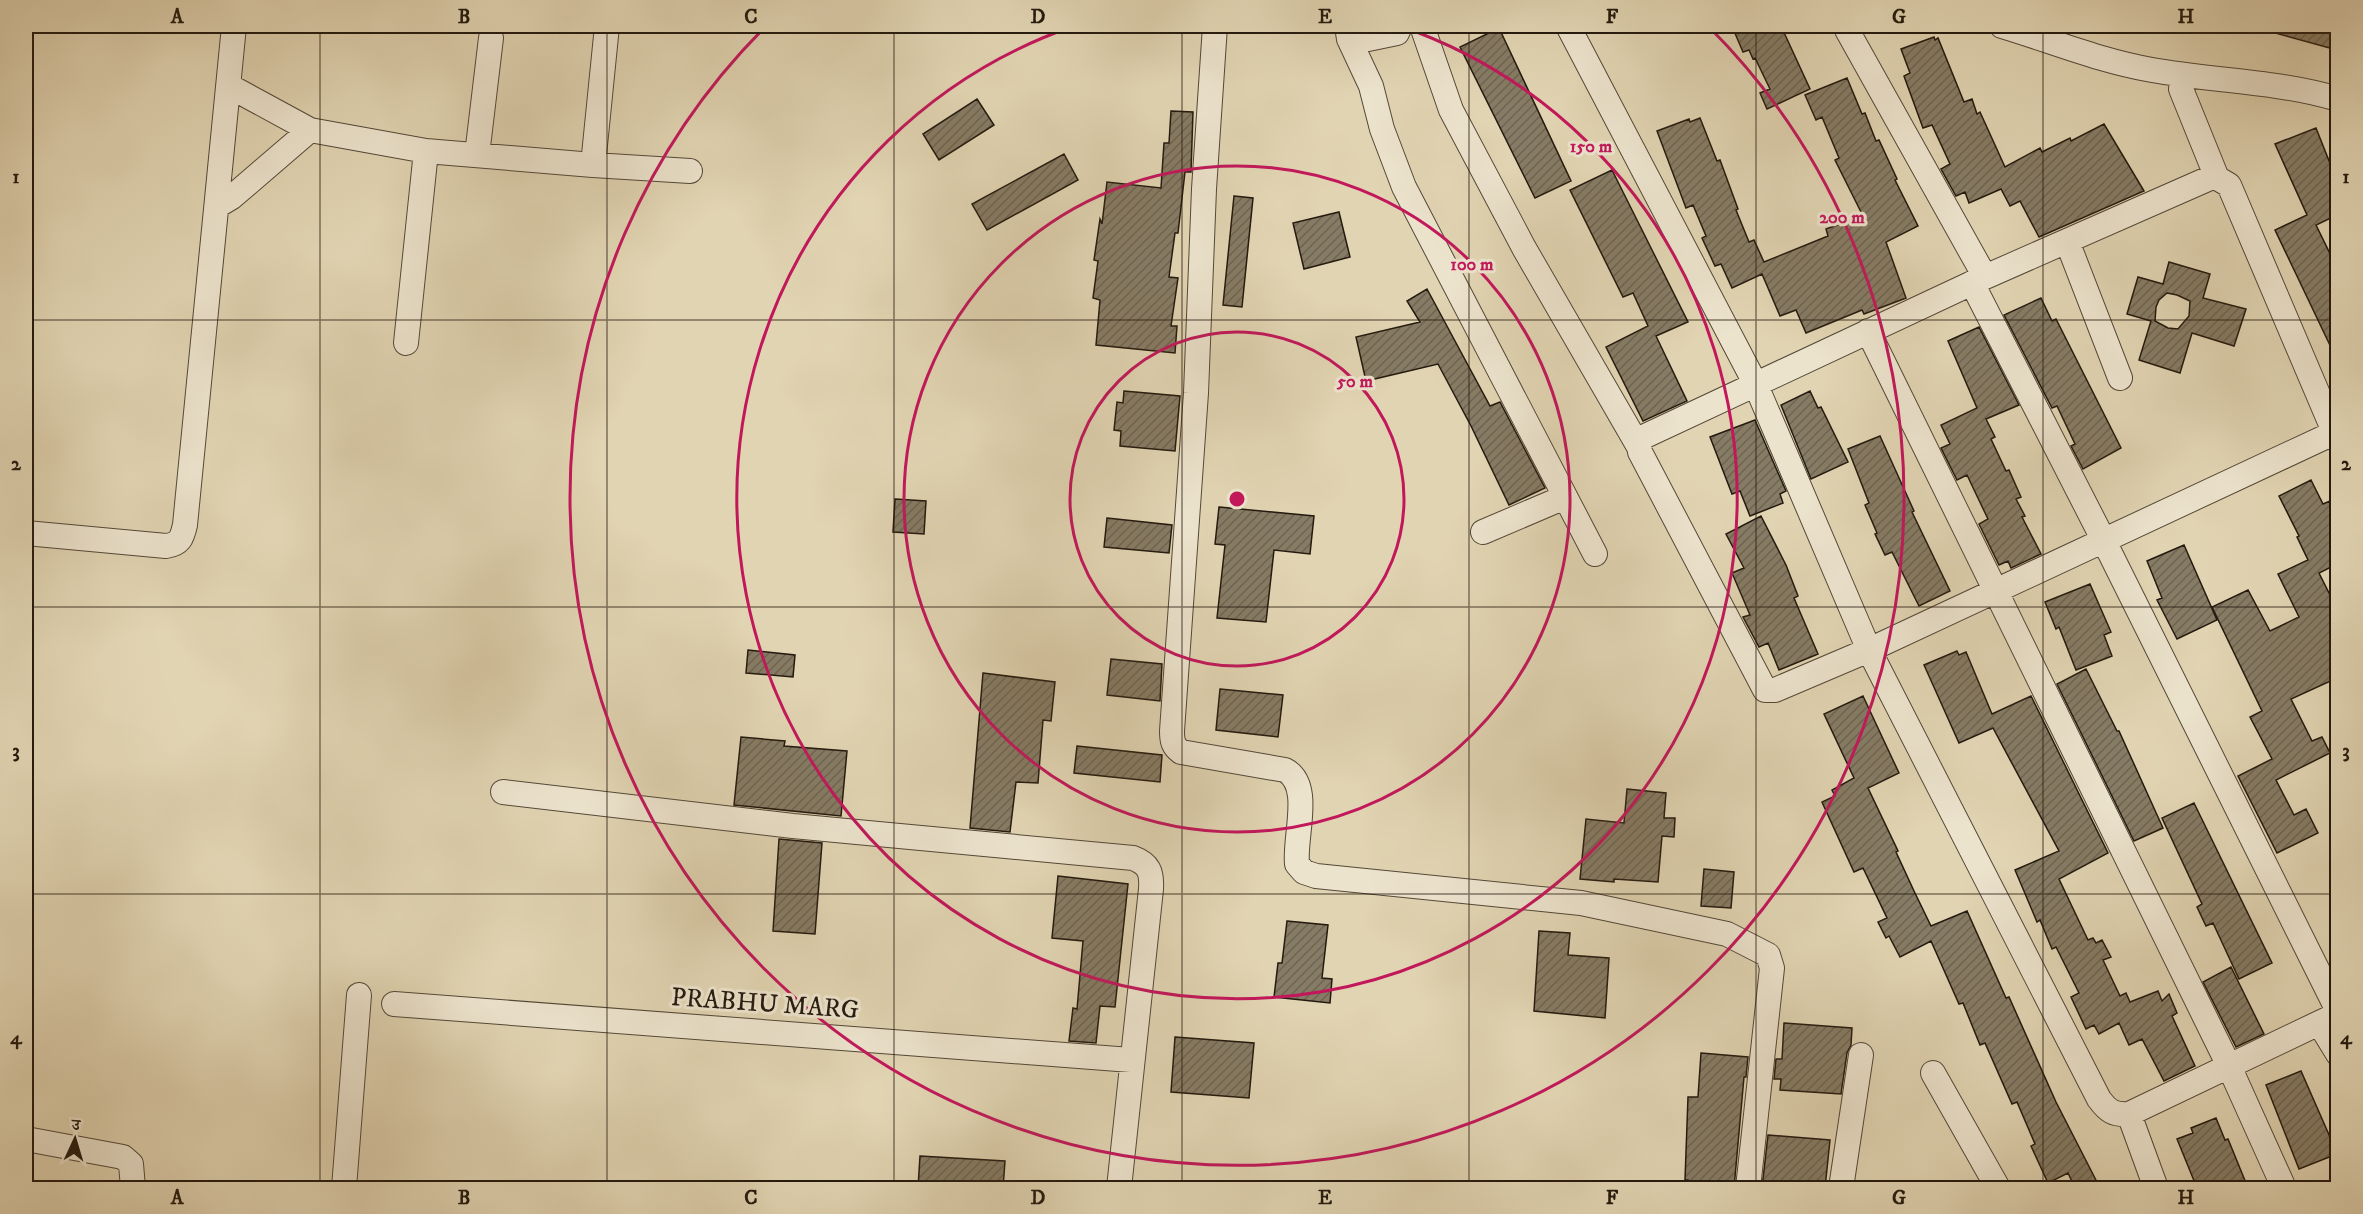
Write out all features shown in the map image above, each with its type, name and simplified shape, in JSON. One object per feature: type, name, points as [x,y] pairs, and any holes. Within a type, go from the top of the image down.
[{"type":"street","points":[[26,533],[166,546],[176,544],[182,537],[234,26]]},
{"type":"street","points":[[593,165],[607,26]]},
{"type":"street","points":[[1215,26],[1204,189],[1196,393],[1172,731],[1175,748],[1181,752],[1292,773],[1301,793],[1298,864],[1304,872],[1316,876],[1581,903],[1727,934],[1768,955],[1772,968],[1748,1188]]},
{"type":"street","points":[[1348,32],[1368,39],[1397,33],[1400,26]]},
{"type":"street","points":[[1422,26],[1451,110],[1524,248],[1639,447],[1765,690],[1775,690],[1869,650],[2336,435],[2229,185],[2217,178],[2210,178],[1978,280],[1755,383],[1645,435],[1641,438],[1639,447]]},
{"type":"street","points":[[1568,26],[1755,383],[1869,650],[2106,1109],[2115,1115],[2129,1114],[2331,1016]]},
{"type":"street","points":[[2002,26],[2120,63],[2153,70],[2287,87],[2337,99]]},
{"type":"street","points":[[1847,30],[1978,280],[2104,541],[2331,1016],[2337,1053]]},
{"type":"street","points":[[1348,32],[1371,86],[1382,129],[1404,187],[1595,554]]},
{"type":"street","points":[[477,155],[491,38]]},
{"type":"street","points":[[229,86],[310,130],[426,151],[690,171]]},
{"type":"street","points":[[2181,89],[2217,178]]},
{"type":"street","points":[[217,206],[232,197],[310,130]]},
{"type":"street","points":[[406,343],[426,151]]},
{"type":"street","points":[[2067,241],[2120,378]]},
{"type":"street","points":[[1868,331],[1994,592],[2229,1066],[2284,1188]]},
{"type":"street","points":[[1483,532],[1565,497]]},
{"type":"street","points":[[503,792],[793,826],[1133,858],[1142,861],[1148,866],[1151,877],[1119,1188]]},
{"type":"street","points":[[344,1188],[359,995]]},
{"type":"street","name":"PRABHU MARG","points":[[394,1004],[1131,1060]]},
{"type":"street","points":[[1841,1188],[1861,1055]]},
{"type":"street","points":[[1933,1073],[1998,1188]]},
{"type":"street","points":[[2129,1114],[2156,1188]]},
{"type":"street","points":[[26,1139],[123,1157],[131,1164],[133,1188]]},
{"type":"building","points":[[1745,26],[1781,26],[1810,89],[1767,109],[1760,93],[1770,89],[1755,58],[1753,59],[1749,50],[1743,52],[1734,31]]},
{"type":"building","points":[[2269,26],[2337,26],[2337,50],[2268,31]]},
{"type":"building","points":[[1499,28],[1571,181],[1535,198],[1460,47]]},
{"type":"building","points":[[1934,37],[1935,40],[1938,38],[1964,102],[1972,99],[1977,114],[1980,112],[2005,167],[2040,148],[2042,152],[2070,138],[2071,141],[2104,124],[2144,191],[2039,237],[2020,201],[2010,206],[2001,189],[1969,203],[1965,192],[1956,196],[1941,169],[1950,164],[1932,125],[1923,128],[1904,76],[1910,73],[1901,49]]},
{"type":"building","points":[[1847,78],[1862,114],[1865,113],[1876,141],[1879,140],[1897,179],[1895,180],[1918,226],[1886,242],[1906,298],[1864,314],[1862,310],[1806,333],[1796,310],[1780,316],[1762,274],[1732,288],[1721,264],[1715,266],[1702,238],[1706,236],[1693,205],[1686,208],[1657,131],[1689,119],[1690,122],[1700,118],[1717,161],[1720,160],[1749,242],[1754,240],[1764,262],[1828,236],[1826,229],[1863,216],[1835,160],[1839,158],[1822,117],[1816,120],[1805,95]]},
{"type":"building","points":[[977,99],[994,125],[939,160],[923,134]]},
{"type":"building","points":[[1171,111],[1193,112],[1191,172],[1185,172],[1178,233],[1175,233],[1169,277],[1178,278],[1171,326],[1177,326],[1175,353],[1096,345],[1100,300],[1093,298],[1098,261],[1094,260],[1100,219],[1102,224],[1107,182],[1161,188],[1164,143],[1169,143]]},
{"type":"building","points":[[2316,128],[2337,181],[2337,215],[2316,225],[2337,268],[2337,360],[2275,230],[2307,215],[2275,144]]},
{"type":"building","points":[[1064,154],[1078,180],[987,230],[972,204]]},
{"type":"building","points":[[1612,170],[1688,322],[1656,336],[1687,401],[1643,421],[1606,347],[1648,326],[1633,293],[1623,297],[1570,190]]},
{"type":"building","points":[[1234,196],[1253,198],[1242,307],[1223,305]]},
{"type":"building","points":[[1339,212],[1350,257],[1304,269],[1293,223]]},
{"type":"building","points":[[2169,262],[2210,274],[2203,298],[2246,309],[2234,346],[2192,333],[2180,373],[2139,360],[2151,321],[2127,314],[2138,277],[2163,284]],"holes":[[[2167,293],[2190,301],[2189,316],[2178,329],[2168,328],[2155,321],[2156,307],[2159,300]]]},
{"type":"building","points":[[1427,289],[1490,406],[1500,402],[1545,488],[1509,505],[1438,364],[1366,381],[1356,337],[1420,322],[1407,301]]},
{"type":"building","points":[[2041,298],[2052,321],[2056,319],[2121,448],[2083,469],[2071,446],[2075,444],[2057,406],[2052,408],[2004,315]]},
{"type":"building","points":[[1979,327],[2019,405],[1986,419],[1995,437],[1991,439],[2021,497],[2016,499],[2025,516],[2022,517],[2041,554],[2011,568],[2008,561],[1999,565],[1979,524],[1988,519],[1967,475],[1957,480],[1941,448],[1950,444],[1941,425],[1977,408],[1948,341]]},
{"type":"building","points":[[1124,391],[1180,396],[1175,451],[1120,446],[1121,431],[1114,430],[1117,402],[1123,403]]},
{"type":"building","points":[[1810,391],[1818,408],[1821,407],[1848,462],[1811,479],[1781,405]]},
{"type":"building","points":[[1755,420],[1786,491],[1780,494],[1783,503],[1750,516],[1740,491],[1732,494],[1710,437]]},
{"type":"building","points":[[1880,436],[1914,511],[1912,512],[1950,591],[1919,606],[1892,552],[1885,555],[1875,534],[1877,533],[1865,505],[1869,503],[1848,449]]},
{"type":"building","points":[[2311,480],[2323,504],[2330,501],[2337,516],[2337,564],[2319,573],[2337,609],[2337,678],[2291,699],[2312,741],[2322,737],[2330,753],[2276,780],[2294,815],[2306,809],[2318,833],[2277,853],[2238,776],[2272,759],[2250,717],[2262,711],[2212,607],[2248,590],[2270,631],[2299,617],[2278,574],[2308,560],[2279,496]]},
{"type":"building","points":[[895,499],[926,501],[924,534],[893,532]]},
{"type":"building","points":[[1219,507],[1314,516],[1310,554],[1274,550],[1266,622],[1217,618],[1225,545],[1215,544]]},
{"type":"building","points":[[1761,516],[1786,565],[1798,596],[1794,598],[1818,654],[1779,670],[1768,643],[1759,647],[1743,617],[1750,615],[1732,573],[1744,568],[1726,534]]},
{"type":"building","points":[[1107,518],[1172,525],[1169,553],[1104,547]]},
{"type":"building","points":[[2184,545],[2217,620],[2177,639],[2157,600],[2162,598],[2147,561]]},
{"type":"building","points":[[2090,584],[2111,632],[2104,635],[2112,656],[2076,670],[2059,627],[2056,629],[2045,602]]},
{"type":"building","points":[[748,650],[795,655],[793,677],[746,673]]},
{"type":"building","points":[[1957,651],[1959,655],[1966,652],[1992,714],[2031,696],[2108,853],[2059,879],[2088,940],[2093,938],[2096,943],[2102,940],[2111,957],[2103,960],[2120,996],[2126,993],[2130,1002],[2158,991],[2162,1001],[2169,994],[2177,1013],[2172,1016],[2195,1066],[2164,1081],[2142,1039],[2129,1045],[2119,1023],[2099,1034],[2094,1025],[2086,1029],[2071,997],[2079,993],[2056,947],[2052,949],[2040,920],[2037,922],[2015,870],[2059,851],[1993,728],[1959,743],[1924,665]]},
{"type":"building","points":[[1111,659],[1162,664],[1160,701],[1107,695]]},
{"type":"building","points":[[2086,669],[2119,731],[2163,828],[2134,841],[2057,684]]},
{"type":"building","points":[[983,673],[1055,682],[1051,721],[1043,720],[1038,783],[1016,782],[1010,832],[970,828]]},
{"type":"building","points":[[1220,689],[1283,695],[1278,737],[1216,730]]},
{"type":"building","points":[[1863,696],[1899,773],[1868,788],[1914,891],[1931,926],[1967,911],[2006,998],[2009,997],[2056,1102],[2100,1188],[2075,1188],[2068,1173],[2048,1183],[2031,1146],[2035,1144],[2017,1102],[2012,1104],[1985,1043],[1980,1045],[1963,1003],[1959,1004],[1931,941],[1900,957],[1889,936],[1886,938],[1878,922],[1887,918],[1863,868],[1854,872],[1822,802],[1835,796],[1832,790],[1854,778],[1824,714]]},
{"type":"building","points":[[741,737],[785,741],[784,746],[847,751],[841,816],[734,805]]},
{"type":"building","points":[[1077,746],[1162,755],[1160,782],[1074,773]]},
{"type":"building","points":[[1627,789],[1666,793],[1664,818],[1675,818],[1674,837],[1662,836],[1658,882],[1580,879],[1586,819],[1624,823]]},
{"type":"building","points":[[2194,803],[2272,963],[2239,979],[2213,923],[2206,926],[2197,907],[2202,904],[2162,818]]},
{"type":"building","points":[[779,839],[822,843],[815,934],[773,931]]},
{"type":"building","points":[[1704,869],[1734,872],[1731,908],[1701,906]]},
{"type":"building","points":[[1058,876],[1128,884],[1115,1007],[1100,1006],[1096,1043],[1069,1041],[1073,1008],[1077,1009],[1083,941],[1052,938]]},
{"type":"building","points":[[1287,921],[1328,925],[1322,978],[1332,979],[1330,1003],[1274,997],[1278,963],[1282,963]]},
{"type":"building","points":[[1539,931],[1570,933],[1568,955],[1609,958],[1605,1018],[1534,1011]]},
{"type":"building","points":[[2231,967],[2264,1034],[2236,1047],[2203,982]]},
{"type":"building","points":[[1784,1023],[1852,1028],[1851,1045],[1847,1053],[1841,1094],[1780,1090],[1781,1079],[1774,1079],[1776,1059],[1782,1059]]},
{"type":"building","points":[[1175,1037],[1254,1043],[1249,1098],[1171,1092]]},
{"type":"building","points":[[1701,1053],[1748,1057],[1746,1077],[1744,1077],[1734,1188],[1688,1188],[1688,1180],[1685,1180],[1688,1097],[1698,1097]]},
{"type":"building","points":[[2301,1071],[2330,1137],[2337,1134],[2337,1154],[2299,1169],[2266,1085]]},
{"type":"building","points":[[2216,1118],[2225,1140],[2228,1139],[2248,1188],[2197,1188],[2177,1139],[2193,1133],[2191,1128]]},
{"type":"building","points":[[1768,1135],[1830,1140],[1825,1188],[1762,1188]]},
{"type":"building","points":[[920,1156],[1005,1161],[1003,1188],[918,1188]]}]
